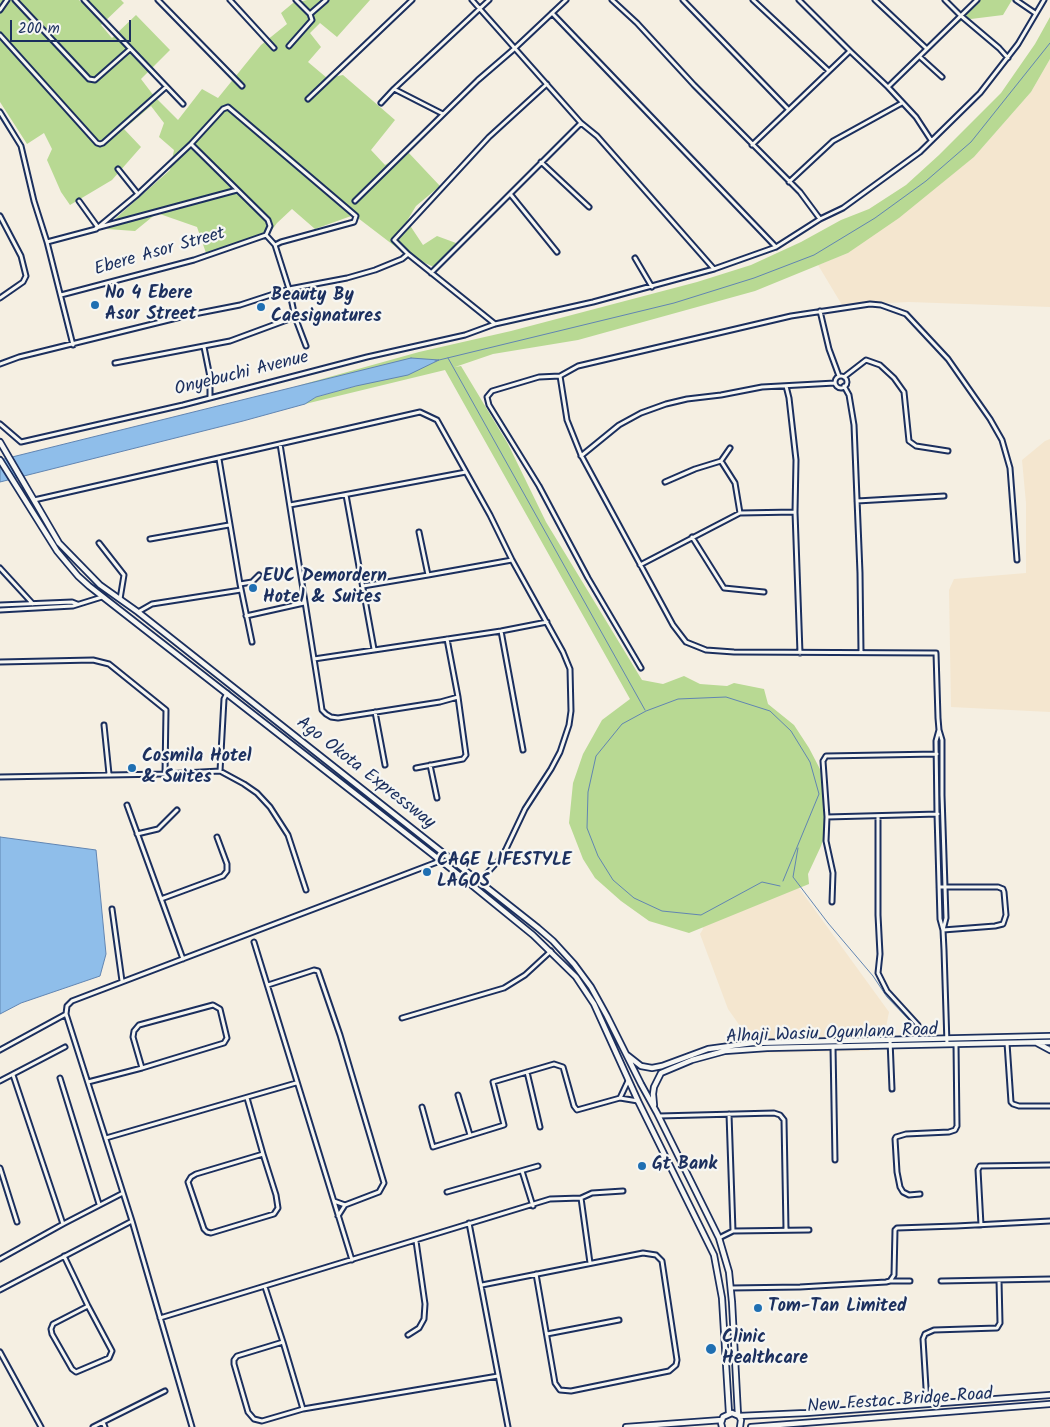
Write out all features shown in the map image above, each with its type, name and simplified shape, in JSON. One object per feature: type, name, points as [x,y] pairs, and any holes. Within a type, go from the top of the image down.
[{"type":"main road","name":"Ago Okota Expressway","points":[[0,442],[59,544],[100,585],[138,612],[543,932],[574,964],[591,987],[658,1115],[719,1238],[728,1267],[739,1416],[741,1420],[740,1427]]},
{"type":"main road","name":"Ago Okota Expressway","points":[[0,460],[46,536],[78,576],[440,861],[551,951],[576,977],[594,1004],[638,1101],[714,1255],[722,1298],[729,1413]]},
{"type":"main road","points":[[35,517],[40,512]]},
{"type":"main road","points":[[1036,1036],[1050,1032]]},
{"type":"main road","name":"Alhaji Wasiu Ogunlana Road","points":[[625,1053],[637,1064],[652,1068],[702,1051],[737,1044],[1050,1036]]},
{"type":"main road","points":[[1034,1041],[1050,1050]]},
{"type":"main road","name":"Alhaji Wasiu Ogunlana Road","points":[[658,1115],[652,1094],[658,1078],[666,1070],[692,1060],[738,1049],[1050,1042]]},
{"type":"main road","points":[[722,1427],[722,1420],[729,1413],[739,1416],[806,1413],[1049,1395]]},
{"type":"main road","points":[[950,1403],[950,1412]]},
{"type":"main road","name":"New Festac Bridge Road","points":[[751,1427],[1050,1404]]},
{"type":"main road","points":[[626,1427],[722,1420]]},
{"type":"street","points":[[0,10],[7,0]]},
{"type":"street","points":[[15,0],[89,79],[95,80],[130,49]]},
{"type":"street","points":[[84,0],[183,104]]},
{"type":"street","points":[[158,0],[242,86]]},
{"type":"street","points":[[230,0],[274,48]]},
{"type":"street","points":[[289,46],[312,21],[310,14],[296,0]]},
{"type":"street","points":[[310,14],[326,0]]},
{"type":"street","points":[[308,99],[412,0]]},
{"type":"street","points":[[472,0],[582,123],[597,136],[714,269]]},
{"type":"street","points":[[381,103],[490,0]]},
{"type":"street","points":[[355,202],[478,80],[566,0]]},
{"type":"street","points":[[612,0],[637,23],[810,204],[820,219]]},
{"type":"street","points":[[683,0],[788,109]]},
{"type":"street","points":[[752,0],[829,71]]},
{"type":"street","points":[[799,0],[888,87],[916,117],[932,140]]},
{"type":"street","points":[[874,0],[926,48]]},
{"type":"street","points":[[945,0],[1008,58]]},
{"type":"street","points":[[888,87],[976,0]]},
{"type":"street","points":[[1016,0],[1035,13]]},
{"type":"street","name":"Onyebuchi Avenue","points":[[0,424],[21,442],[465,334],[495,324],[652,287],[714,269],[776,247],[820,219],[843,208],[920,152],[969,105],[1008,58],[1044,0]]},
{"type":"street","points":[[552,13],[776,247]]},
{"type":"street","points":[[0,36],[97,143],[100,144],[166,87]]},
{"type":"street","points":[[752,145],[850,51]]},
{"type":"street","points":[[920,57],[942,77]]},
{"type":"street","points":[[495,324],[394,242],[395,238],[489,137],[547,84]]},
{"type":"street","points":[[394,90],[443,114]]},
{"type":"street","points":[[789,182],[833,140],[902,103]]},
{"type":"street","points":[[97,227],[138,194],[191,144],[223,109],[228,108],[356,216],[354,222],[275,245]]},
{"type":"street","points":[[0,112],[20,142],[73,345]]},
{"type":"street","points":[[431,273],[582,123]]},
{"type":"street","points":[[191,144],[268,220],[270,226],[266,235],[275,245],[289,289],[295,317],[306,346]]},
{"type":"street","points":[[541,162],[589,207]]},
{"type":"street","points":[[118,169],[138,194]]},
{"type":"street","points":[[47,242],[237,190]]},
{"type":"street","points":[[510,194],[556,252]]},
{"type":"street","points":[[79,201],[97,227]]},
{"type":"street","points":[[0,216],[21,256],[26,276],[23,282],[0,298]]},
{"type":"street","name":"Ebere Asor Street","points":[[61,295],[194,260],[266,235]]},
{"type":"street","points":[[0,364],[19,357],[240,305],[289,289],[347,278],[375,270],[404,258],[408,254]]},
{"type":"street","points":[[635,258],[652,287]]},
{"type":"street","points":[[641,668],[588,578],[539,486],[487,400],[492,390],[539,377],[560,376],[578,366],[790,316],[870,304],[881,305],[906,314],[948,359],[990,419],[1006,450],[1013,492],[1017,560]]},
{"type":"street","points":[[820,311],[829,349],[839,376]]},
{"type":"street","points":[[116,363],[230,341],[295,317]]},
{"type":"street","points":[[204,346],[210,377],[210,397]]},
{"type":"street","points":[[844,377],[866,360],[880,365],[894,378],[904,392],[909,441],[916,446],[948,451]]},
{"type":"street","points":[[560,376],[567,420],[582,456],[676,631],[692,645],[715,651],[936,653],[939,730],[942,740],[942,814],[946,918],[943,930]]},
{"type":"street","points":[[839,376],[844,377]]},
{"type":"street","points":[[835,383],[835,379],[839,376]]},
{"type":"street","points":[[844,377],[846,380],[844,386],[849,395],[854,425],[861,652]]},
{"type":"street","points":[[582,456],[619,425],[655,407],[687,399],[762,387],[835,383],[839,387],[844,386]]},
{"type":"street","points":[[786,386],[796,460],[795,512],[800,653]]},
{"type":"street","points":[[34,500],[420,412],[437,420],[490,515],[512,560],[563,652],[570,669],[571,711],[569,726],[560,752],[525,809],[500,859],[479,882]]},
{"type":"street","points":[[280,444],[322,710],[331,717],[338,718],[440,702],[458,697]]},
{"type":"street","points":[[665,482],[695,468],[721,461],[730,448]]},
{"type":"street","points":[[219,459],[229,525],[252,642]]},
{"type":"street","points":[[721,461],[734,483],[740,513]]},
{"type":"street","points":[[290,505],[466,472]]},
{"type":"street","points":[[346,495],[374,649]]},
{"type":"street","points":[[857,501],[944,496]]},
{"type":"street","points":[[640,565],[740,513],[795,512]]},
{"type":"street","points":[[150,539],[229,525]]},
{"type":"street","points":[[419,532],[428,575]]},
{"type":"street","points":[[692,537],[724,588],[764,592]]},
{"type":"street","points":[[99,543],[124,575],[120,600]]},
{"type":"street","points":[[363,586],[459,571],[512,560]]},
{"type":"street","points":[[0,568],[34,606]]},
{"type":"street","points":[[240,584],[252,582],[259,575]]},
{"type":"street","points":[[138,612],[152,604],[241,590]]},
{"type":"street","points":[[0,610],[72,602],[78,604],[103,597]]},
{"type":"street","points":[[246,616],[304,603]]},
{"type":"street","points":[[0,605],[34,606]]},
{"type":"street","points":[[314,659],[502,631],[547,622]]},
{"type":"street","points":[[502,631],[523,750]]},
{"type":"street","points":[[416,768],[463,759],[466,755],[447,639]]},
{"type":"street","points":[[0,662],[93,660],[109,664],[166,710],[166,774]]},
{"type":"street","points":[[220,771],[223,710],[224,699],[227,693]]},
{"type":"street","points":[[375,712],[385,765]]},
{"type":"street","points":[[104,724],[109,774]]},
{"type":"street","points":[[939,730],[937,736],[937,814],[940,919],[943,930],[947,1044]]},
{"type":"street","points":[[832,902],[833,873],[826,841],[827,817],[822,761],[826,756],[942,754]]},
{"type":"street","points":[[430,766],[437,798]]},
{"type":"street","points":[[0,777],[166,774],[220,771],[257,793],[270,807],[288,835],[306,890]]},
{"type":"street","points":[[127,805],[184,959]]},
{"type":"street","points":[[137,834],[158,829],[177,810]]},
{"type":"street","points":[[827,817],[942,814]]},
{"type":"street","points":[[878,816],[880,954],[878,972],[887,991],[918,1025],[916,1039]]},
{"type":"street","points":[[161,899],[223,876],[227,871],[227,864],[218,837]]},
{"type":"street","points":[[192,1427],[132,1221],[66,1014],[67,1006],[72,1001],[122,981],[440,861]]},
{"type":"street","points":[[939,887],[1001,888],[1004,892],[1006,915],[1003,924],[943,930]]},
{"type":"street","points":[[112,909],[122,981]]},
{"type":"street","points":[[254,942],[352,1260]]},
{"type":"street","points":[[402,1018],[504,988],[525,975],[551,951]]},
{"type":"street","points":[[268,985],[314,970],[320,974],[384,1183],[379,1192],[345,1205],[338,1216]]},
{"type":"street","points":[[88,1082],[142,1068],[224,1043],[227,1038],[220,1009],[213,1005],[139,1025],[134,1031],[133,1037],[142,1068]]},
{"type":"street","points":[[0,1050],[66,1014]]},
{"type":"street","points":[[890,1040],[892,1089]]},
{"type":"street","points":[[1007,1042],[1013,1104],[1019,1106],[1050,1106]]},
{"type":"street","points":[[920,1194],[909,1195],[903,1192],[900,1187],[895,1139],[896,1136],[906,1134],[949,1132],[955,1130],[957,1126],[956,1044]]},
{"type":"street","points":[[0,1082],[65,1047]]},
{"type":"street","points":[[833,1048],[835,1160]]},
{"type":"street","points":[[422,1107],[433,1147],[504,1125],[493,1082],[554,1064],[563,1067],[574,1106],[577,1110],[620,1098],[638,1101]]},
{"type":"street","points":[[527,1072],[540,1126]]},
{"type":"street","points":[[12,1075],[63,1224]]},
{"type":"street","points":[[60,1078],[99,1204]]},
{"type":"street","points":[[620,1098],[629,1080]]},
{"type":"street","points":[[106,1138],[296,1083]]},
{"type":"street","points":[[458,1095],[470,1135]]},
{"type":"street","points":[[247,1098],[276,1195],[278,1208],[274,1214],[211,1233],[207,1232],[204,1229],[188,1182],[190,1177],[263,1154]]},
{"type":"street","points":[[658,1115],[774,1113],[780,1115],[784,1120],[786,1229]]},
{"type":"street","points":[[729,1114],[733,1231]]},
{"type":"street","points":[[980,1225],[978,1170],[980,1166],[1050,1165]]},
{"type":"street","points":[[447,1192],[538,1166]]},
{"type":"street","points":[[0,1168],[17,1222]]},
{"type":"street","points":[[522,1171],[533,1206]]},
{"type":"street","points":[[160,1318],[416,1241],[469,1223],[557,1198],[582,1198],[592,1193],[623,1191]]},
{"type":"street","points":[[0,1259],[122,1193]]},
{"type":"street","points":[[582,1198],[590,1263]]},
{"type":"street","points":[[334,1200],[345,1205]]},
{"type":"street","points":[[0,1290],[132,1221]]},
{"type":"street","points":[[890,1281],[893,1279],[895,1271],[895,1230],[897,1228],[1050,1221]]},
{"type":"street","points":[[469,1223],[508,1427]]},
{"type":"street","points":[[719,1238],[733,1231],[809,1230]]},
{"type":"street","points":[[408,1334],[419,1328],[424,1319],[425,1304],[416,1241]]},
{"type":"street","points":[[482,1285],[536,1274],[590,1263],[643,1253],[656,1254],[662,1262],[667,1289],[677,1360],[676,1365],[670,1371],[565,1392],[560,1390],[555,1383],[536,1274]]},
{"type":"street","points":[[64,1256],[112,1351],[109,1358],[76,1372],[72,1370],[51,1329],[53,1324],[88,1306]]},
{"type":"street","points":[[941,1281],[1050,1279]]},
{"type":"street","points":[[927,1404],[923,1339],[925,1334],[934,1330],[997,1328],[1000,1322],[999,1280]]},
{"type":"street","points":[[730,1288],[800,1287],[910,1281]]},
{"type":"street","points":[[265,1287],[303,1409]]},
{"type":"street","points":[[547,1334],[619,1320]]},
{"type":"street","points":[[283,1342],[236,1356],[234,1360],[248,1412],[254,1419],[262,1421],[303,1409],[498,1376]]},
{"type":"street","points":[[0,1353],[41,1427]]},
{"type":"street","points":[[93,1427],[166,1391]]},
{"type":"street","points":[[103,1422],[105,1427]]},
{"type":"shaded area","points":[[1050,59],[1050,307],[909,302],[842,305],[818,265],[848,253],[974,157],[1031,92]]},
{"type":"shaded area","points":[[1050,439],[1050,712],[951,707],[949,590],[954,579],[1026,573],[1026,503],[1022,460]]},
{"type":"shaded area","points":[[776,880],[799,888],[889,1012],[885,1032],[869,1051],[759,1053],[728,1009],[700,934],[703,929],[701,921]]},
{"type":"green space","points":[[0,0],[79,0],[81,2],[83,0],[121,0],[124,3],[101,25],[112,38],[136,15],[170,50],[141,79],[154,96],[178,120],[202,89],[218,98],[261,45],[287,24],[281,13],[293,3],[307,0],[370,0],[337,37],[320,23],[310,33],[321,47],[308,62],[327,78],[343,75],[395,120],[371,150],[385,165],[407,151],[440,186],[416,206],[407,221],[423,245],[437,236],[456,243],[436,268],[405,254],[354,215],[315,229],[292,209],[277,223],[265,239],[206,253],[197,227],[157,213],[135,231],[107,229],[116,218],[170,170],[174,150],[159,137],[164,123],[151,106],[124,129],[141,147],[112,180],[70,205],[61,192],[47,160],[52,149],[44,133],[27,144],[0,102]]},
{"type":"green space","points":[[979,0],[1012,0],[1003,15],[963,20],[932,43]]},
{"type":"green space","points":[[1050,17],[1050,59],[1031,92],[974,157],[899,218],[848,253],[755,291],[578,340],[493,354],[455,367],[461,366],[508,444],[546,522],[642,680],[663,684],[684,676],[700,684],[727,686],[734,683],[764,689],[768,704],[794,725],[821,771],[830,820],[808,874],[809,884],[689,933],[649,921],[621,901],[595,878],[583,859],[569,823],[573,783],[583,754],[602,720],[630,699],[445,370],[305,404],[316,397],[356,386],[337,377],[297,386],[419,352],[511,331],[697,282],[751,265],[801,242],[841,220],[869,209],[906,185],[1001,93],[1035,44]]},
{"type":"water","points":[[411,358],[439,360],[408,375],[316,397],[305,404],[0,482],[0,460]]},
{"type":"water","points":[[0,837],[96,850],[106,954],[100,976],[21,1003],[0,1014]]},
{"type":"waterway","points":[[435,361],[674,303],[754,278],[814,255],[875,218],[926,181],[971,142],[1050,43]]},
{"type":"waterway","points":[[448,358],[645,710]]},
{"type":"waterway","points":[[780,886],[762,882],[701,915],[662,911],[634,898],[613,880],[598,856],[587,828],[588,792],[596,756],[622,724],[646,711],[678,699],[726,697],[770,711],[791,731],[810,762],[819,794],[783,881]]},
{"type":"waterway","points":[[798,848],[793,877],[828,923],[873,976],[887,997],[911,1022]]},
{"type":"place","name":"No 4 Ebere Asor Street","points":[[95,305]]},
{"type":"place","name":"Beauty By Caesignatures","points":[[261,307]]},
{"type":"place","name":"EUC Demordern Hotel & Suites","points":[[253,588]]},
{"type":"place","name":"Cosmila Hotel & Suites","points":[[132,768]]},
{"type":"place","name":"CAGE LIFESTYLE LAGOS","points":[[427,872]]},
{"type":"place","name":"Gt Bank","points":[[642,1166]]},
{"type":"place","name":"Tom-Tan Limited","points":[[758,1308]]},
{"type":"place","name":"Clinic Healthcare","points":[[711,1349]]}]
